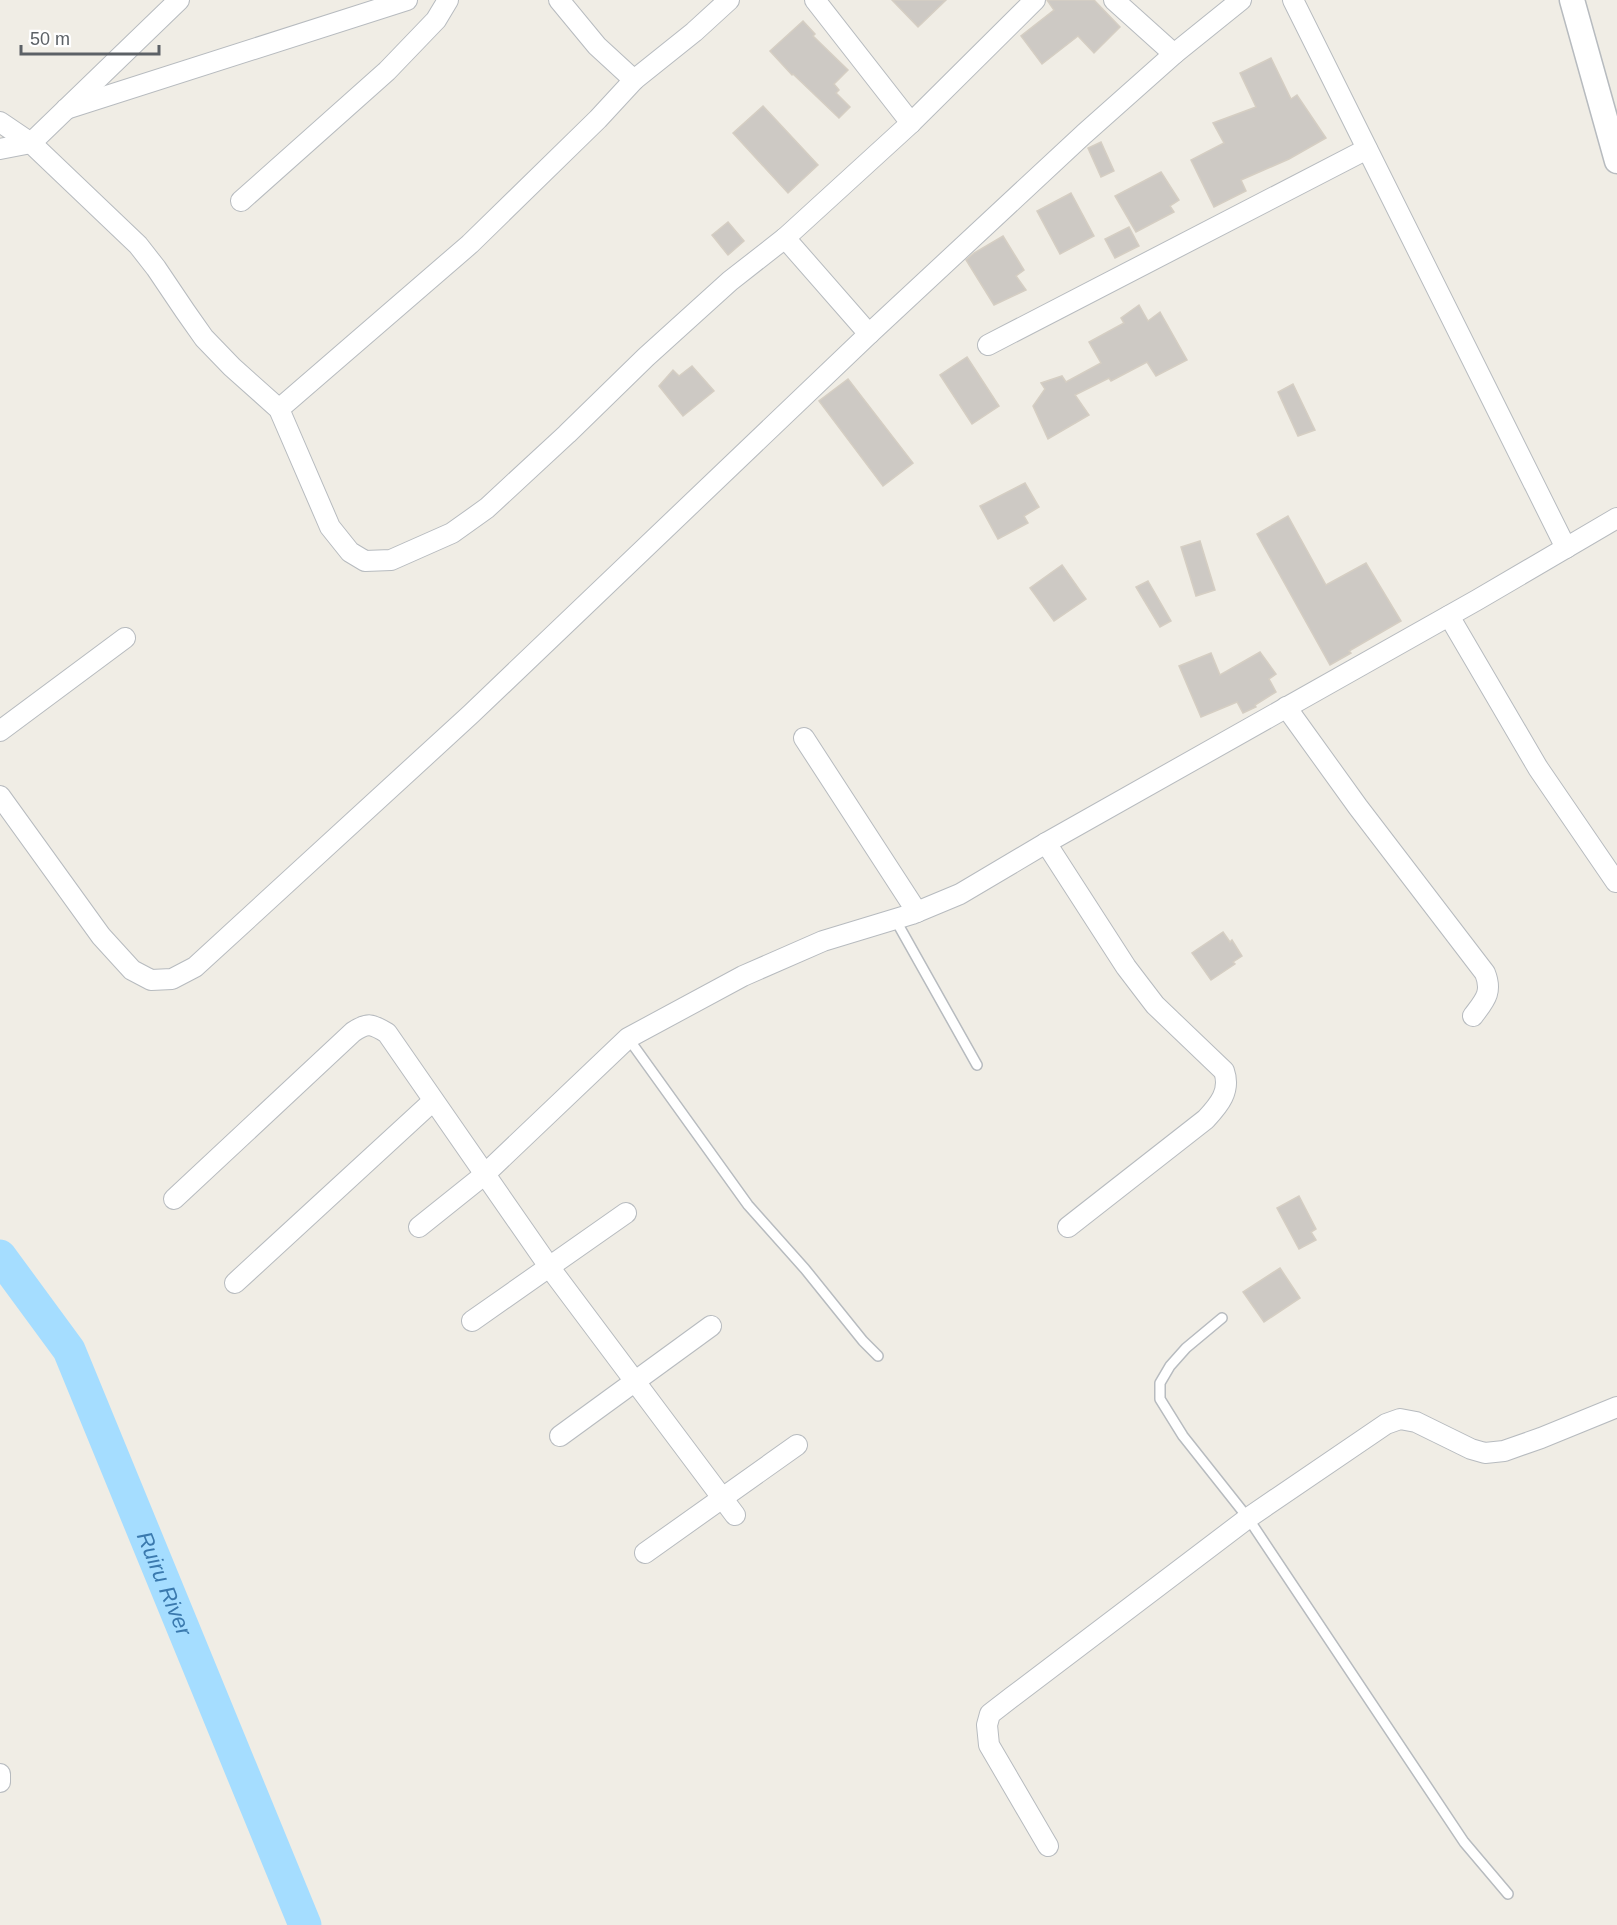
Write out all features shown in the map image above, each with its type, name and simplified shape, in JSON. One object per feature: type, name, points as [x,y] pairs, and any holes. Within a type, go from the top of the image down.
[{"type":"street","points":[[0,149],[31,143],[116,63],[178,0]]},
{"type":"street","points":[[66,110],[406,0]]},
{"type":"street","points":[[241,201],[387,71],[436,20],[448,0]]},
{"type":"street","points":[[559,0],[597,45],[634,80]]},
{"type":"street","points":[[279,409],[470,244],[634,80],[694,32],[729,0]]},
{"type":"street","points":[[815,0],[911,123]]},
{"type":"street","points":[[0,122],[31,143],[138,245],[204,338],[232,367],[279,409],[330,527],[350,552],[365,561],[391,560],[452,533],[487,508],[654,349],[730,281],[785,238],[911,123],[1035,0]]},
{"type":"street","points":[[1113,0],[1174,54]]},
{"type":"street","points":[[0,796],[102,936],[132,970],[151,980],[172,979],[187,971],[204,959],[471,714],[869,334],[1075,142],[1174,54],[1242,0]]},
{"type":"street","points":[[1293,0],[1566,548]]},
{"type":"street","points":[[1572,0],[1617,161]]},
{"type":"street","points":[[988,345],[1367,149]]},
{"type":"street","points":[[785,238],[869,334]]},
{"type":"street","points":[[419,1227],[484,1174],[628,1038],[744,976],[813,945],[917,912],[960,894],[1617,518]]},
{"type":"street","points":[[1449,616],[1538,768],[1616,882]]},
{"type":"street","points":[[0,732],[125,638]]},
{"type":"street","points":[[1286,707],[1358,807],[1485,973],[1489,983],[1487,996],[1473,1016]]},
{"type":"street","points":[[804,738],[917,912]]},
{"type":"street","points":[[1046,843],[1126,967],[1155,1005],[1224,1071],[1227,1080],[1220,1104],[1206,1119],[1068,1227]]},
{"type":"street","points":[[174,1199],[353,1032],[364,1024],[375,1026],[387,1033],[550,1268],[735,1515]]},
{"type":"street","points":[[235,1283],[433,1101]]},
{"type":"street","points":[[472,1321],[626,1213]]},
{"type":"street","points":[[560,1436],[711,1326]]},
{"type":"street","points":[[1048,1846],[989,1745],[987,1725],[990,1714],[1248,1518],[1386,1425],[1400,1419],[1416,1422],[1485,1453],[1504,1450],[1541,1438],[1617,1407]]},
{"type":"street","points":[[645,1553],[797,1445]]},
{"type":"street","points":[[0,1774],[0,1782]]},
{"type":"lane","points":[[896,919],[977,1065]]},
{"type":"lane","points":[[628,1038],[748,1205],[806,1269],[863,1341],[878,1356]]},
{"type":"lane","points":[[1221,1318],[1186,1348],[1170,1366],[1160,1383],[1160,1399],[1183,1436],[1248,1518],[1464,1842],[1508,1894]]},
{"type":"building","points":[[892,0],[946,0],[918,27]]},
{"type":"building","points":[[1047,0],[1094,0],[1120,27],[1094,53],[1078,36],[1042,64],[1021,36],[1054,10]]},
{"type":"building","points":[[803,21],[815,34],[813,36],[848,70],[834,84],[839,90],[836,93],[850,107],[839,118],[792,75],[770,51]]},
{"type":"building","points":[[1271,58],[1291,99],[1297,95],[1326,138],[1289,159],[1241,180],[1246,191],[1214,207],[1191,160],[1224,143],[1213,123],[1256,107],[1240,73]]},
{"type":"building","points":[[763,106],[818,165],[788,193],[733,133]]},
{"type":"building","points":[[1101,142],[1114,171],[1101,177],[1088,148]]},
{"type":"building","points":[[1161,172],[1179,200],[1170,206],[1174,212],[1136,232],[1115,196]]},
{"type":"building","points":[[1071,193],[1094,236],[1060,254],[1037,211]]},
{"type":"building","points":[[728,222],[744,241],[728,255],[712,235]]},
{"type":"building","points":[[1129,227],[1139,246],[1115,258],[1105,239]]},
{"type":"building","points":[[1003,236],[1024,270],[1016,276],[1026,290],[994,305],[966,260]]},
{"type":"building","points":[[1139,305],[1148,321],[1160,312],[1187,360],[1156,376],[1147,362],[1111,381],[1109,378],[1075,395],[1089,415],[1048,439],[1033,406],[1045,389],[1041,383],[1062,376],[1066,382],[1101,363],[1089,342],[1124,323],[1121,318]]},
{"type":"building","points":[[967,357],[999,406],[972,424],[940,375]]},
{"type":"building","points":[[692,366],[714,391],[683,416],[659,386],[673,370],[679,376]]},
{"type":"building","points":[[848,379],[913,463],[883,486],[819,401]]},
{"type":"building","points":[[1293,384],[1315,430],[1298,436],[1278,392]]},
{"type":"building","points":[[1025,483],[1039,507],[1024,516],[1028,523],[998,539],[980,506]]},
{"type":"building","points":[[1288,516],[1326,585],[1366,563],[1401,621],[1349,651],[1351,653],[1330,665],[1257,534]]},
{"type":"building","points":[[1200,541],[1215,590],[1196,596],[1181,547]]},
{"type":"building","points":[[1062,565],[1086,599],[1054,621],[1030,588]]},
{"type":"building","points":[[1148,581],[1171,621],[1160,627],[1136,587]]},
{"type":"building","points":[[1260,652],[1276,674],[1269,679],[1276,692],[1255,705],[1256,707],[1243,713],[1237,702],[1201,717],[1179,666],[1211,653],[1220,675]]},
{"type":"building","points":[[1223,932],[1230,942],[1232,940],[1242,956],[1233,962],[1235,964],[1211,980],[1192,953]]},
{"type":"building","points":[[1299,1196],[1316,1229],[1311,1232],[1316,1240],[1299,1249],[1277,1208]]},
{"type":"building","points":[[1280,1268],[1300,1298],[1264,1322],[1243,1292]]},
{"type":"waterway","name":"Ruiru River","points":[[0,1256],[69,1350],[305,1925]]}]
